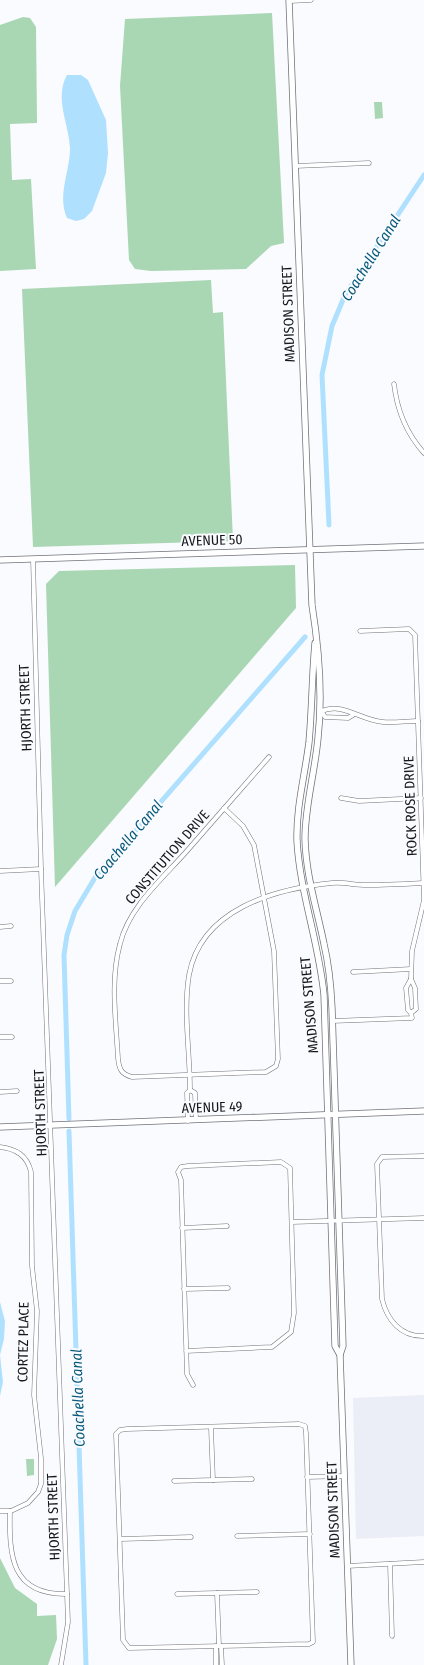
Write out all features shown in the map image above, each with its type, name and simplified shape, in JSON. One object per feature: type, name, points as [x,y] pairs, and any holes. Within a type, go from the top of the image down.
[{"type":"main road","name":"MADISON STREET","points":[[289,0],[312,605],[316,626],[321,712],[306,827],[306,854],[310,887],[327,960],[332,1021],[340,1222],[343,1346],[340,1355],[351,1665]]},
{"type":"main road","name":"AVENUE 50","points":[[0,560],[424,546]]},
{"type":"main road","name":"MADISON STREET","points":[[316,626],[310,734],[297,821],[298,852],[303,888],[319,961],[325,1022],[335,1346],[340,1355]]},
{"type":"main road","name":"AVENUE 49","points":[[0,1127],[424,1112]]},
{"type":"street","points":[[289,0],[311,0]]},
{"type":"street","points":[[295,166],[369,163]]},
{"type":"street","points":[[394,384],[397,407],[413,439],[424,454]]},
{"type":"street","name":"HJORTH STREET","points":[[33,559],[41,869],[52,1125],[58,1367],[68,1622],[61,1665]]},
{"type":"street","name":"ROCK ROSE DRIVE","points":[[360,631],[409,629],[414,631],[424,900],[412,951],[411,979],[406,994],[408,1010],[412,1016],[416,1009],[415,988],[411,979]]},
{"type":"street","points":[[354,715],[348,718],[325,717],[321,712],[326,708],[336,708],[348,710],[354,715],[382,722],[418,721]]},
{"type":"street","points":[[336,708],[336,717]]},
{"type":"street","name":"CONSTITUTION DRIVE","points":[[190,1074],[124,1075],[118,1065],[115,974],[119,944],[126,925],[149,893],[269,757]]},
{"type":"street","points":[[341,798],[359,801],[421,798]]},
{"type":"street","points":[[190,1074],[266,1072],[276,1066],[278,1059],[274,952],[264,898],[250,837],[243,826],[224,808]]},
{"type":"street","points":[[0,871],[41,869]]},
{"type":"street","points":[[188,1121],[187,1093],[190,1090],[190,1074],[187,990],[196,954],[208,934],[220,921],[234,910],[264,898],[334,882],[364,885],[423,883]]},
{"type":"street","points":[[0,927],[11,926]]},
{"type":"street","points":[[352,972],[411,969]]},
{"type":"street","points":[[0,981],[11,981]]},
{"type":"street","points":[[325,1022],[412,1016]]},
{"type":"street","points":[[0,1037],[12,1037]]},
{"type":"street","points":[[190,1090],[195,1093],[196,1121]]},
{"type":"street","points":[[0,1092],[17,1091]]},
{"type":"street","points":[[187,1104],[195,1103]]},
{"type":"street","name":"CORTEZ PLACE","points":[[0,1147],[17,1151],[24,1156],[30,1164],[33,1185],[31,1248],[37,1318],[34,1395],[42,1474],[42,1484],[34,1498],[28,1503],[10,1511]]},
{"type":"street","points":[[424,1156],[382,1157],[379,1161],[379,1220],[384,1309],[395,1325],[408,1333],[424,1336]]},
{"type":"street","points":[[186,1351],[272,1347],[285,1339],[291,1332],[294,1313],[290,1168],[288,1165],[281,1162],[181,1167],[178,1172],[181,1180],[186,1374],[193,1385]]},
{"type":"street","points":[[292,1222],[424,1218]]},
{"type":"street","points":[[182,1228],[227,1226]]},
{"type":"street","points":[[184,1289],[228,1288]]},
{"type":"street","points":[[299,1424],[305,1426],[314,1636],[313,1642],[309,1644],[129,1648],[125,1645],[116,1434],[120,1430],[126,1429],[211,1428],[299,1424]]},
{"type":"street","points":[[211,1428],[213,1480]]},
{"type":"street","points":[[307,1477],[344,1476]]},
{"type":"street","points":[[174,1481],[252,1479]]},
{"type":"street","points":[[0,1511],[10,1511],[10,1552],[20,1575],[27,1584],[37,1591],[49,1594],[67,1594]]},
{"type":"street","points":[[238,1536],[310,1534]]},
{"type":"street","points":[[121,1539],[191,1537]]},
{"type":"street","points":[[348,1566],[424,1562]]},
{"type":"street","points":[[390,1564],[392,1636]]},
{"type":"street","points":[[177,1594],[257,1592]]},
{"type":"street","points":[[217,1593],[219,1646],[222,1665]]},
{"type":"street","points":[[216,1665],[219,1646]]},
{"type":"shaded area","points":[[424,1395],[424,1536],[356,1539],[353,1398]]},
{"type":"green space","points":[[272,13],[284,243],[271,246],[246,269],[151,271],[135,269],[129,260],[120,86],[125,19]]},
{"type":"green space","points":[[23,17],[30,18],[36,27],[37,123],[10,124],[12,180],[31,179],[36,269],[0,271],[0,25]]},
{"type":"green space","points":[[374,102],[382,102],[383,118],[375,119]]},
{"type":"green space","points":[[211,280],[213,313],[223,312],[233,541],[33,547],[22,289]]},
{"type":"green space","points":[[295,565],[296,608],[55,887],[46,584],[59,571]]},
{"type":"green space","points":[[26,1459],[34,1459],[34,1475],[27,1476]]},
{"type":"green space","points":[[0,1558],[15,1588],[37,1604],[37,1616],[56,1615],[57,1639],[48,1665],[0,1665]]},
{"type":"water","points":[[67,75],[81,75],[88,80],[106,120],[108,153],[106,173],[92,211],[84,219],[76,221],[67,218],[63,201],[70,148],[62,102],[63,84]]},
{"type":"water","points":[[0,1302],[5,1321],[4,1339],[0,1355]]},
{"type":"water","points":[[0,1355],[3,1382],[0,1396]]},
{"type":"waterway","name":"Coachella Canal","points":[[329,525],[322,375],[332,326],[345,295],[424,175]]},
{"type":"waterway","name":"Coachella Canal","points":[[69,1119],[64,955],[67,935],[75,911],[96,876],[305,637]]},
{"type":"waterway","name":"Coachella Canal","points":[[69,1131],[86,1665]]}]
